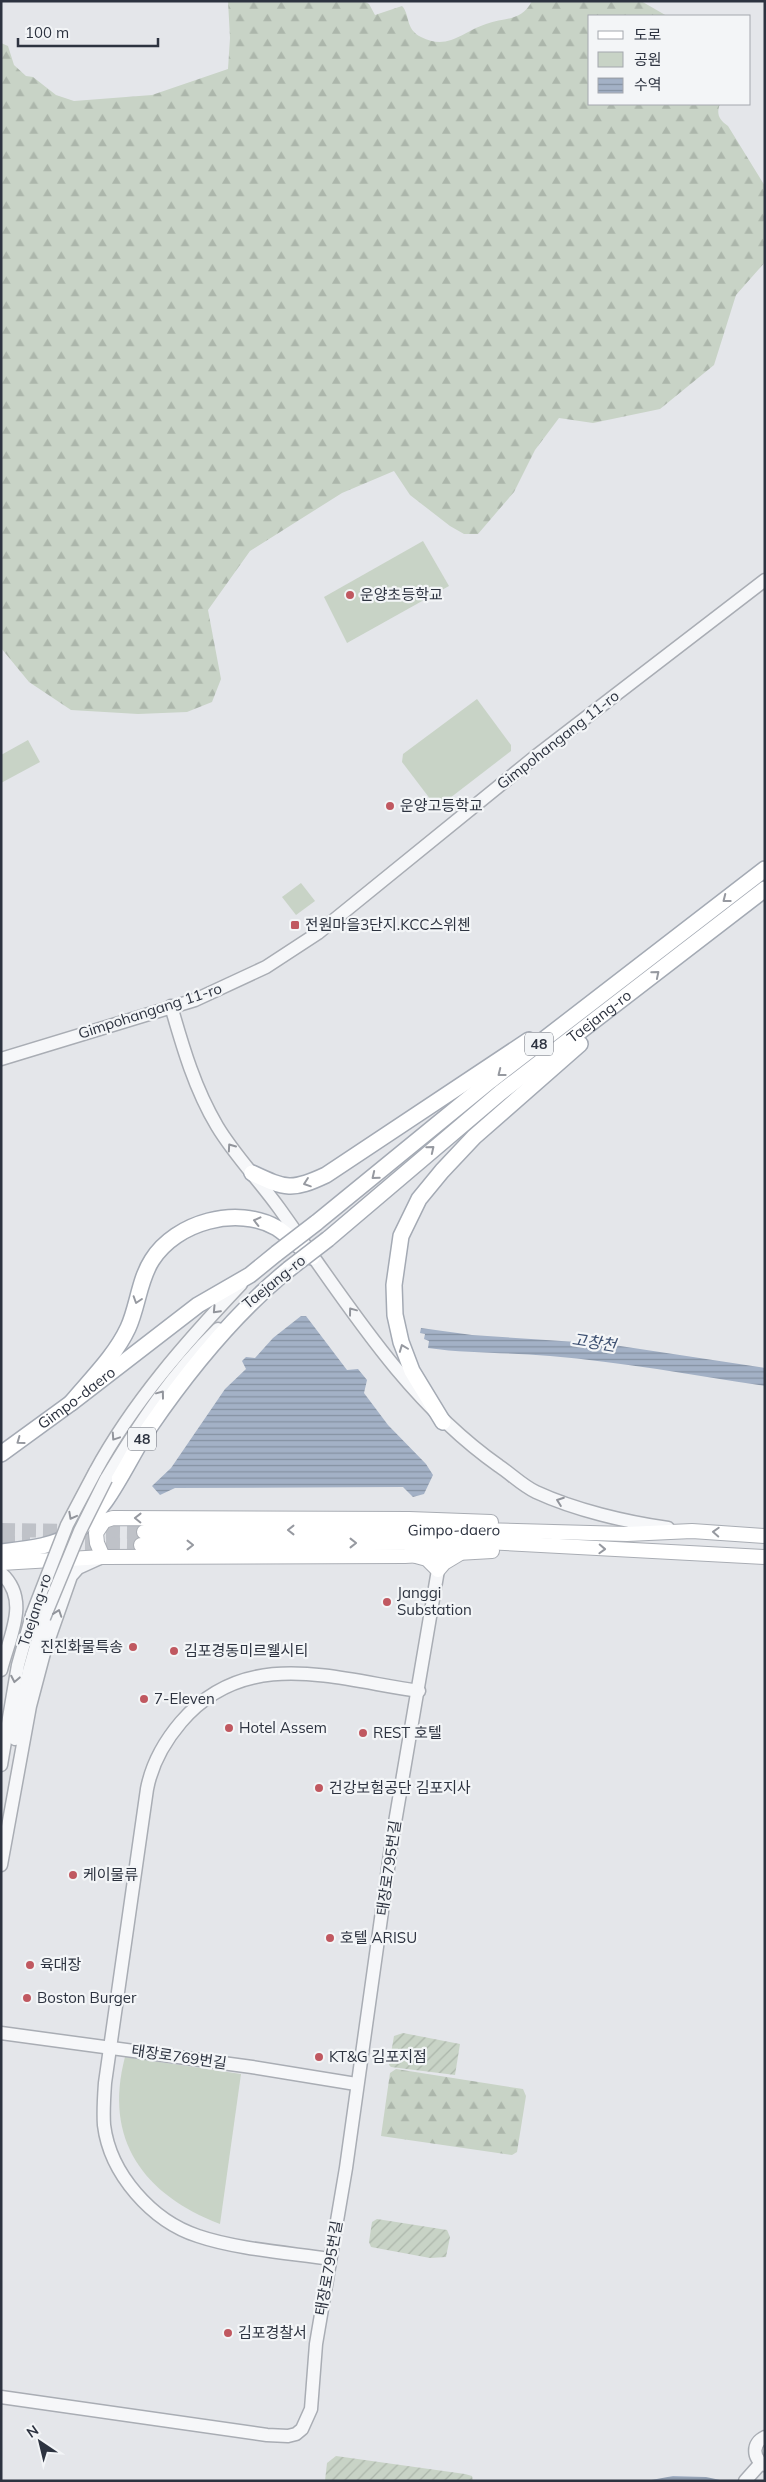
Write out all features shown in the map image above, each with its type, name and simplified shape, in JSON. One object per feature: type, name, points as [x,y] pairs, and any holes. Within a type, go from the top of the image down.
[{"type":"main road","name":"Taejang-ro","points":[[250,1274],[316,1223],[490,1081],[765,869]]},
{"type":"main road","name":"Taejang-ro","points":[[263,1290],[328,1239],[500,1093],[630,995],[693,943],[765,889]]},
{"type":"main road","points":[[444,1422],[412,1371],[401,1342],[395,1315],[394,1285],[397,1253],[407,1220],[419,1199],[474,1137],[573,1050],[630,995]]},
{"type":"main road","points":[[252,1173],[280,1186],[293,1187],[308,1184],[326,1174],[490,1064],[599,997]]},
{"type":"main road","points":[[71,1404],[113,1352],[128,1327],[152,1260],[166,1244],[182,1232],[213,1220],[249,1219],[277,1228],[312,1257]]},
{"type":"main road","name":"Gimpo-daero","points":[[1,1454],[71,1404],[198,1305],[250,1274]]},
{"type":"main road","name":"48","points":[[1,1552],[59,1541],[75,1532],[91,1517],[106,1499],[132,1455],[170,1398],[263,1290]]},
{"type":"main road","name":"Gimpo-daero","points":[[103,1557],[97,1543],[96,1533],[104,1521],[113,1518],[409,1519],[642,1524]]},
{"type":"main road","name":"Gimpo-daero","points":[[765,1536],[692,1531],[626,1534],[478,1530],[143,1538],[485,1542],[765,1557]]},
{"type":"main road","points":[[1,1562],[40,1546]]},
{"type":"main road","name":"Gimpo-daero","points":[[1,1562],[103,1557],[412,1555],[582,1548]]},
{"type":"main road","points":[[412,1555],[427,1559],[438,1570],[444,1563],[462,1552]]},
{"type":"street","name":"Gimpohangang 11-ro","points":[[1,1061],[195,1000],[233,984],[266,967],[318,933],[536,756],[765,580]]},
{"type":"street","name":"Gimpohangang 11-ro","points":[[172,1008],[195,1003],[241,984],[266,971],[320,936],[530,765],[765,585]]},
{"type":"street","points":[[172,1008],[187,1060],[206,1104],[230,1146],[279,1207],[312,1257],[394,1367],[444,1422],[474,1449],[535,1492],[584,1509],[642,1524],[692,1531]]},
{"type":"street","name":"Taejang-ro","points":[[1,1828],[20,1706],[38,1617],[66,1526],[111,1442],[146,1393],[176,1355],[250,1274]]},
{"type":"street","name":"Taejang-ro","points":[[1,1765],[18,1665],[38,1617],[106,1479],[140,1422],[191,1355],[263,1290]]},
{"type":"street","points":[[1,1865],[26,1726],[44,1653],[71,1576],[78,1568],[103,1557]]},
{"type":"street","name":"태장로795번길","points":[[1,2397],[288,2436],[302,2429],[311,2409],[316,2344],[346,2168],[356,2084],[392,1840],[419,1691],[438,1570]]},
{"type":"street","points":[[1,1573],[13,1586],[18,1609],[1,1670]]},
{"type":"street","points":[[330,2259],[199,2237],[171,2223],[153,2210],[126,2180],[109,2145],[103,2108],[108,2048],[150,1772],[164,1745],[187,1715],[202,1701],[224,1687],[246,1677],[266,1674],[308,1675],[419,1691]]},
{"type":"street","name":"태장로769번길","points":[[1,2033],[252,2067],[356,2084]]},
{"type":"street","name":"태장로795번길","points":[[1,2389],[283,2430],[296,2424],[303,2409],[309,2365],[316,2344]]},
{"type":"street","points":[[745,2481],[763,2464],[756,2456],[755,2447],[765,2437]]},
{"type":"green space","points":[[228,1],[364,1],[369,4],[375,15],[402,6],[412,30],[416,34],[431,41],[439,42],[455,39],[486,24],[518,16],[528,8],[532,1],[641,1],[665,15],[588,15],[588,105],[720,105],[718,114],[720,119],[728,126],[765,186],[765,262],[736,295],[714,365],[660,409],[593,423],[559,418],[535,450],[514,492],[478,534],[464,534],[450,526],[410,495],[394,471],[342,493],[250,551],[208,610],[221,679],[212,702],[187,712],[138,714],[71,710],[29,682],[1,648],[1,43],[8,46],[14,65],[26,76],[33,77],[56,95],[74,101],[152,95],[228,69],[230,38]]},
{"type":"green space","points":[[423,541],[449,586],[347,643],[324,597]]},
{"type":"green space","points":[[477,699],[511,745],[511,751],[437,808],[402,762],[403,754]]},
{"type":"green space","points":[[28,740],[40,762],[1,783],[1,755]]},
{"type":"green space","points":[[301,883],[315,901],[296,915],[282,897]]},
{"type":"green space","points":[[403,2033],[460,2044],[455,2075],[391,2067],[389,2065],[394,2036]]},
{"type":"green space","points":[[125,2057],[241,2074],[220,2224],[193,2212],[170,2197],[151,2180],[136,2161],[125,2139],[120,2114],[120,2087]]},
{"type":"green space","points":[[396,2069],[523,2089],[526,2096],[517,2152],[512,2155],[381,2136],[390,2073]]},
{"type":"green space","points":[[377,2219],[447,2230],[450,2237],[446,2257],[430,2258],[371,2247],[369,2242],[372,2222]]},
{"type":"green space","points":[[336,2456],[465,2474],[472,2476],[473,2481],[325,2481],[327,2463]]},
{"type":"water","points":[[301,1316],[306,1316],[347,1370],[358,1369],[367,1380],[364,1393],[388,1425],[426,1464],[433,1475],[424,1494],[413,1497],[403,1487],[175,1488],[160,1495],[152,1486],[171,1468],[225,1389],[246,1369],[242,1361],[246,1357],[255,1358],[273,1338]]},
{"type":"water","points":[[421,1328],[472,1335],[607,1344],[765,1368],[765,1386],[604,1362],[535,1355],[428,1348],[429,1341],[424,1339],[425,1334],[420,1333]]},
{"type":"water","points":[[673,2476],[706,2477],[725,2481],[646,2481]]},
{"type":"tunnel","points":[[1,1530],[144,1532]]},
{"type":"tunnel","points":[[1,1543],[30,1543]]},
{"type":"tunnel","points":[[64,1544],[141,1545]]},
{"type":"place","name":"운양초등학교","points":[[350,595]]},
{"type":"place","name":"운양고등학교","points":[[390,806]]},
{"type":"place","name":"전원마을3단지.KCC스위첸","points":[[295,925]]},
{"type":"place","name":"Janggi Substation","points":[[387,1602]]},
{"type":"place","name":"진진화물특송","points":[[133,1647]]},
{"type":"place","name":"김포경동미르웰시티","points":[[174,1651]]},
{"type":"place","name":"7-Eleven","points":[[144,1699]]},
{"type":"place","name":"Hotel Assem","points":[[229,1728]]},
{"type":"place","name":"REST 호텔","points":[[363,1733]]},
{"type":"place","name":"건강보험공단 김포지사","points":[[319,1788]]},
{"type":"place","name":"케이물류","points":[[73,1875]]},
{"type":"place","name":"호텔 ARISU","points":[[330,1938]]},
{"type":"place","name":"육대장","points":[[30,1965]]},
{"type":"place","name":"Boston Burger","points":[[27,1998]]},
{"type":"place","name":"KT&G 김포지점","points":[[319,2057]]},
{"type":"place","name":"김포경찰서","points":[[228,2333]]},
{"type":"water label","name":"고창천","points":[[594,1342]]}]
